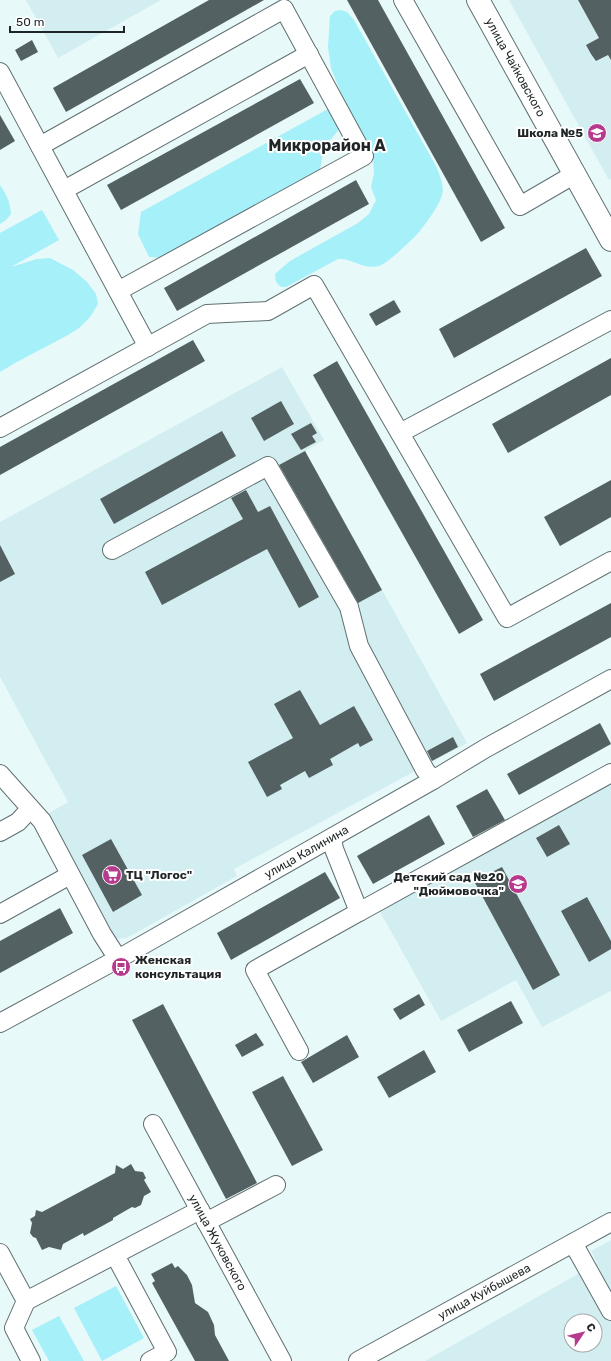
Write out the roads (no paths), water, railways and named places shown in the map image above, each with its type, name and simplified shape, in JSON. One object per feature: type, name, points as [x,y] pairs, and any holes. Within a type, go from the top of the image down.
[{"type":"main road","name":"улица Чайковского","points":[[478,0],[611,240]]},
{"type":"street","points":[[403,0],[520,206],[575,174]]},
{"type":"street","points":[[40,146],[285,4],[309,54],[364,156],[118,291]]},
{"type":"street","points":[[64,190],[309,54]]},
{"type":"street","points":[[0,72],[148,347]]},
{"type":"street","points":[[0,428],[207,314],[268,311],[314,285],[507,618],[611,561]]},
{"type":"street","points":[[400,433],[611,320]]},
{"type":"street","points":[[112,550],[268,466],[349,607],[359,646],[425,770],[433,780]]},
{"type":"street","name":"улица Калинина","points":[[0,1023],[118,959],[332,838],[486,748],[611,679]]},
{"type":"street","points":[[0,774],[42,822],[102,934],[118,959]]},
{"type":"street","points":[[299,1051],[255,970],[611,774]]},
{"type":"street","points":[[0,832],[18,822],[30,809]]},
{"type":"street","points":[[332,838],[334,849],[359,912]]},
{"type":"street","points":[[0,914],[70,875]]},
{"type":"street","name":"улица Жуковского","points":[[153,1124],[282,1361]]},
{"type":"street","points":[[31,1361],[14,1328],[26,1301],[115,1255],[276,1184]]},
{"type":"street","name":"улица Куйбышева","points":[[358,1361],[611,1222]]},
{"type":"street","points":[[573,1243],[611,1311]]},
{"type":"street","points":[[0,1253],[26,1301]]},
{"type":"street","points":[[115,1255],[167,1352],[150,1361]]},
{"type":"place","name":"Школа №5","points":[[597,133]]},
{"type":"place","name":"ТЦ \"Логос\"","points":[[112,875]]},
{"type":"place","name":"Детский сад №20 \"Дюймовочка\"","points":[[518,884]]},
{"type":"place","name":"Женская консультация","points":[[121,967]]},
{"type":"district","name":"Микрорайон А","points":[[327,145]]}]
